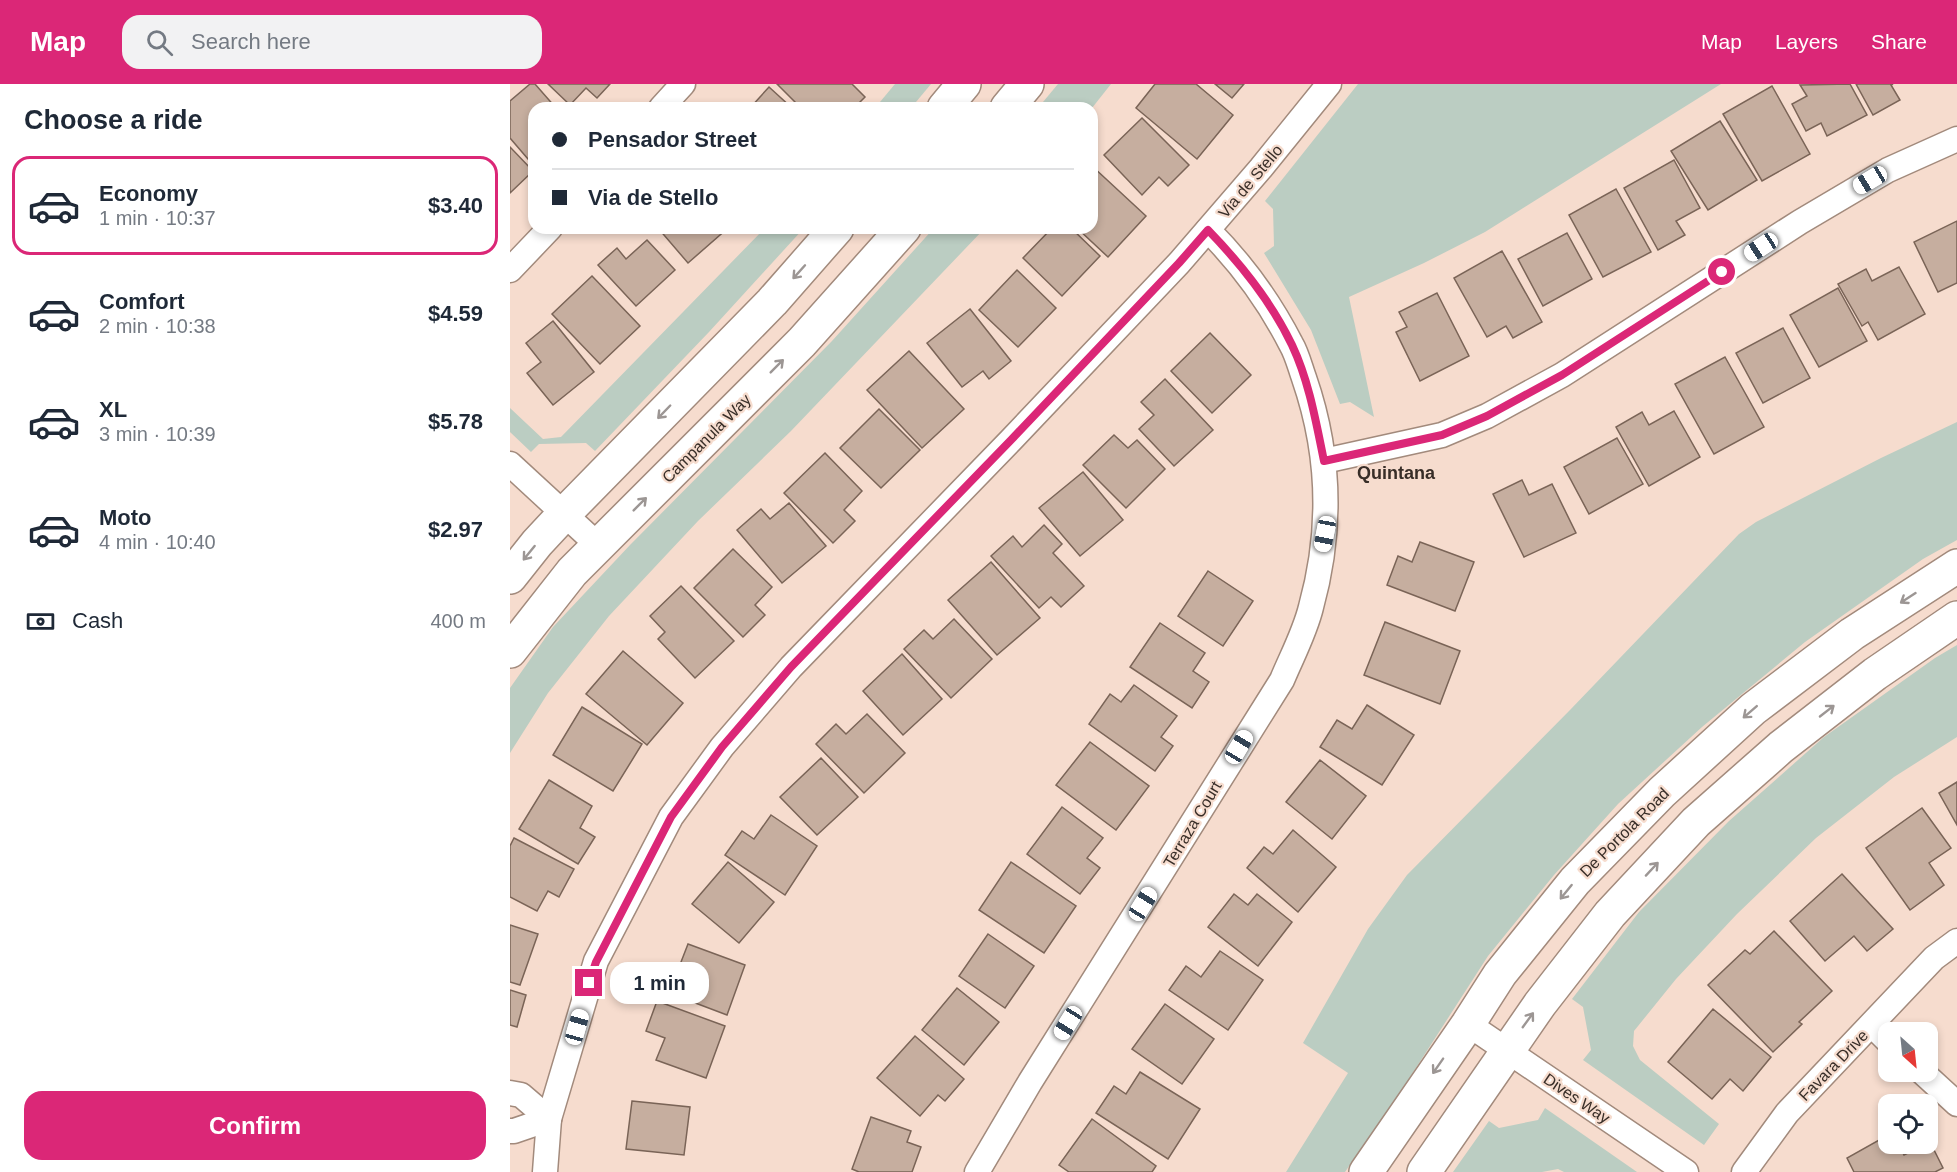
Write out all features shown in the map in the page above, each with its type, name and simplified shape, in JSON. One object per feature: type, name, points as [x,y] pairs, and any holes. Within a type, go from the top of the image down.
[{"type":"main road","points":[[949,102],[964,84]]},
{"type":"main road","points":[[1012,102],[1026,84]]},
{"type":"main road","points":[[510,577],[564,514],[772,302],[832,234]]},
{"type":"main road","name":"Campanula Way","points":[[510,651],[572,572],[801,342],[899,234]]},
{"type":"main road","name":"De Portola Road","points":[[1366,1172],[1500,974],[1575,881],[1662,792],[1753,709],[1852,634],[1957,566]]},
{"type":"main road","points":[[1424,1172],[1506,1051],[1610,914],[1696,822],[1809,725],[1875,674],[1957,618]]},
{"type":"street","points":[[666,102],[683,84]]},
{"type":"street","name":"Via de Stello","points":[[545,1172],[549,1119],[596,962],[671,817],[715,756],[791,667],[1179,263],[1261,168],[1329,84]]},
{"type":"street","points":[[1324,461],[1442,435],[1487,416],[1562,375],[1800,222],[1888,170],[1957,139]]},
{"type":"street","name":"Terraza Court","points":[[977,1172],[1030,1082],[1282,680],[1311,609],[1325,534],[1324,461],[1313,405],[1292,345],[1262,295],[1241,266],[1208,230]]},
{"type":"street","points":[[510,270],[544,234]]},
{"type":"street","points":[[510,464],[599,546]]},
{"type":"street","name":"Favara Drive","points":[[1888,1022],[1934,958],[1957,941]]},
{"type":"street","name":"Dives Way","points":[[1468,1024],[1686,1172]]},
{"type":"street","name":"Favara Drive","points":[[1744,1172],[1787,1113],[1878,1035]]},
{"type":"street","points":[[1933,1082],[1957,1104]]},
{"type":"street","points":[[510,1093],[521,1095],[549,1119]]},
{"type":"street","points":[[510,1131],[549,1119]]},
{"type":"green space","points":[[895,84],[931,84],[916,102],[880,102]]},
{"type":"green space","points":[[1058,84],[1111,84],[1097,102],[1043,102]]},
{"type":"green space","points":[[1358,84],[1721,84],[1485,232],[1349,297],[1374,417],[1350,402],[1340,404],[1311,330],[1264,253],[1274,246],[1273,209],[1265,201]]},
{"type":"green space","points":[[759,234],[799,234],[595,451],[586,443],[539,444],[531,452],[510,432],[510,408],[543,439],[561,437]]},
{"type":"green space","points":[[929,234],[979,234],[791,431],[698,521],[609,616],[548,693],[510,753],[510,688],[553,627],[630,545],[832,341]]},
{"type":"green space","points":[[1957,422],[1957,540],[1923,559],[1805,642],[1702,727],[1618,804],[1554,875],[1488,956],[1403,1088],[1345,1172],[1286,1172],[1348,1073],[1303,1043],[1368,929],[1407,875],[1739,534],[1756,522]]},
{"type":"green space","points":[[1957,645],[1957,737],[1894,777],[1816,838],[1737,914],[1676,979],[1634,1031],[1633,1046],[1640,1060],[1719,1124],[1704,1145],[1583,1060],[1591,1050],[1583,1007],[1572,999],[1639,912],[1729,821],[1824,737],[1935,658]]},
{"type":"green space","points":[[1545,1108],[1637,1172],[1564,1172],[1558,1169],[1542,1172],[1453,1172],[1489,1121],[1499,1128],[1538,1120]]},
{"type":"building","points":[[530,84],[535,84],[551,102],[528,102],[528,159],[510,138],[510,101]]},
{"type":"building","points":[[548,84],[610,84],[597,98],[586,88],[573,102],[567,102]]},
{"type":"building","points":[[777,84],[852,84],[865,97],[860,102],[795,102]]},
{"type":"building","points":[[1155,84],[1196,84],[1233,115],[1197,159],[1136,108]]},
{"type":"building","points":[[1215,84],[1244,84],[1232,98]]},
{"type":"building","points":[[1850,84],[1867,115],[1827,136],[1821,123],[1806,131],[1792,104],[1807,96],[1800,85]]},
{"type":"building","points":[[1856,84],[1893,84],[1891,85],[1900,100],[1873,115]]},
{"type":"building","points":[[1772,86],[1810,154],[1762,181],[1723,114]]},
{"type":"building","points":[[769,87],[785,102],[755,102]]},
{"type":"building","points":[[1142,118],[1189,165],[1168,186],[1159,177],[1142,195],[1104,155]]},
{"type":"building","points":[[1720,121],[1757,180],[1708,210],[1671,151]]},
{"type":"building","points":[[510,147],[528,166],[528,176],[510,193]]},
{"type":"building","points":[[1674,160],[1700,208],[1676,221],[1685,235],[1658,250],[1624,188]]},
{"type":"building","points":[[1098,172],[1146,216],[1108,257],[1083,234],[1098,234]]},
{"type":"building","points":[[1616,189],[1651,252],[1603,277],[1569,215]]},
{"type":"building","points":[[1957,221],[1957,283],[1938,292],[1914,242]]},
{"type":"building","points":[[1567,233],[1592,279],[1543,306],[1518,259]]},
{"type":"building","points":[[663,234],[721,234],[688,263]]},
{"type":"building","points":[[1046,234],[1077,234],[1100,256],[1062,296],[1023,258]]},
{"type":"building","points":[[647,240],[675,270],[636,306],[598,265],[617,248],[626,259]]},
{"type":"building","points":[[1502,251],[1542,322],[1513,338],[1506,326],[1487,337],[1454,278]]},
{"type":"building","points":[[1899,267],[1925,314],[1878,340],[1868,322],[1862,326],[1838,284],[1866,269],[1872,281]]},
{"type":"building","points":[[1017,270],[1056,308],[1018,347],[979,310]]},
{"type":"building","points":[[592,276],[640,326],[600,364],[552,314]]},
{"type":"building","points":[[1838,288],[1867,341],[1819,367],[1790,315]]},
{"type":"building","points":[[1437,293],[1469,356],[1420,381],[1396,332],[1407,327],[1399,312]]},
{"type":"building","points":[[970,309],[1011,361],[989,379],[983,371],[962,387],[927,343]]},
{"type":"building","points":[[553,321],[594,372],[553,405],[527,373],[541,362],[526,343]]},
{"type":"building","points":[[1783,328],[1810,378],[1763,403],[1736,353]]},
{"type":"building","points":[[1210,333],[1251,375],[1212,413],[1171,371]]},
{"type":"building","points":[[909,351],[964,409],[922,448],[867,390]]},
{"type":"building","points":[[1725,357],[1764,427],[1714,454],[1675,384]]},
{"type":"building","points":[[1165,379],[1213,430],[1174,466],[1139,429],[1154,415],[1141,402]]},
{"type":"building","points":[[879,409],[920,450],[881,488],[840,448]]},
{"type":"building","points":[[1674,411],[1700,457],[1649,486],[1616,427],[1642,412],[1649,425]]},
{"type":"building","points":[[1114,435],[1128,448],[1137,440],[1165,469],[1126,508],[1083,465]]},
{"type":"building","points":[[1617,438],[1643,484],[1589,514],[1564,467]]},
{"type":"building","points":[[825,453],[862,491],[844,510],[855,521],[833,543],[784,493]]},
{"type":"building","points":[[1083,472],[1123,520],[1080,556],[1039,508]]},
{"type":"building","points":[[1522,480],[1529,495],[1552,484],[1576,533],[1524,557],[1493,494]]},
{"type":"building","points":[[789,503],[826,546],[782,583],[737,530],[761,509],[770,519]]},
{"type":"building","points":[[1044,525],[1062,544],[1053,553],[1084,586],[1061,607],[1051,597],[1039,608],[991,556],[1013,536],[1022,547]]},
{"type":"building","points":[[1420,542],[1474,562],[1455,611],[1387,585],[1398,556],[1412,562]]},
{"type":"building","points":[[733,549],[772,587],[755,605],[765,615],[743,637],[694,588]]},
{"type":"building","points":[[991,562],[1040,618],[997,655],[948,600]]},
{"type":"building","points":[[1208,571],[1253,601],[1223,646],[1178,616]]},
{"type":"building","points":[[681,586],[734,641],[695,678],[658,639],[665,632],[650,616]]},
{"type":"building","points":[[954,619],[992,659],[951,698],[904,649],[924,630],[933,639]]},
{"type":"building","points":[[1385,622],[1460,651],[1440,704],[1364,675]]},
{"type":"building","points":[[1160,623],[1205,653],[1193,671],[1209,682],[1192,708],[1130,667]]},
{"type":"building","points":[[623,651],[683,703],[647,745],[586,694]]},
{"type":"building","points":[[902,654],[942,699],[903,735],[863,691]]},
{"type":"building","points":[[1134,685],[1177,716],[1161,737],[1173,746],[1155,771],[1089,724],[1110,694],[1121,702]]},
{"type":"building","points":[[1367,705],[1414,735],[1382,785],[1320,747],[1337,720],[1352,729]]},
{"type":"building","points":[[582,707],[642,744],[613,791],[553,755]]},
{"type":"building","points":[[867,714],[905,753],[864,793],[816,744],[836,724],[846,734]]},
{"type":"building","points":[[1090,742],[1149,786],[1116,830],[1056,785]]},
{"type":"building","points":[[821,758],[858,797],[817,835],[780,797]]},
{"type":"building","points":[[1320,760],[1366,796],[1332,839],[1286,802]]},
{"type":"building","points":[[549,780],[592,806],[580,828],[595,837],[578,864],[519,829]]},
{"type":"building","points":[[1957,782],[1957,825],[1939,793]]},
{"type":"building","points":[[1062,807],[1103,838],[1087,858],[1100,868],[1080,894],[1027,854]]},
{"type":"building","points":[[1922,808],[1951,848],[1929,863],[1944,885],[1910,910],[1866,848]]},
{"type":"building","points":[[771,815],[817,846],[785,895],[725,855],[742,831],[754,839]]},
{"type":"building","points":[[1293,830],[1336,867],[1298,912],[1247,868],[1264,847],[1273,854]]},
{"type":"building","points":[[514,838],[574,869],[559,897],[548,891],[537,911],[510,897],[510,846]]},
{"type":"building","points":[[728,862],[774,902],[739,943],[692,904]]},
{"type":"building","points":[[1011,862],[1076,906],[1044,953],[979,910]]},
{"type":"building","points":[[1842,874],[1893,929],[1867,951],[1854,936],[1825,961],[1790,921]]},
{"type":"building","points":[[1234,894],[1248,905],[1257,894],[1292,922],[1258,966],[1208,927]]},
{"type":"building","points":[[510,925],[538,934],[520,985],[510,982]]},
{"type":"building","points":[[1774,931],[1832,991],[1799,1022],[1802,1024],[1773,1052],[1708,985],[1745,950],[1750,954]]},
{"type":"building","points":[[988,934],[1034,966],[1005,1008],[959,976]]},
{"type":"building","points":[[688,944],[745,965],[727,1015],[669,993]]},
{"type":"building","points":[[1220,951],[1263,980],[1228,1030],[1169,990],[1186,966],[1201,977]]},
{"type":"building","points":[[957,988],[999,1022],[964,1065],[922,1030]]},
{"type":"building","points":[[510,990],[526,995],[517,1027],[510,1025]]},
{"type":"building","points":[[657,1001],[725,1026],[706,1078],[656,1060],[665,1038],[646,1031]]},
{"type":"building","points":[[1165,1004],[1214,1039],[1182,1084],[1132,1049]]},
{"type":"building","points":[[1713,1009],[1771,1057],[1743,1091],[1730,1079],[1712,1099],[1668,1062]]},
{"type":"building","points":[[915,1036],[964,1079],[945,1101],[938,1095],[920,1116],[877,1078]]},
{"type":"building","points":[[1140,1072],[1200,1109],[1168,1159],[1096,1113],[1114,1086],[1126,1094]]},
{"type":"building","points":[[632,1101],[690,1107],[684,1155],[626,1149]]},
{"type":"building","points":[[871,1117],[911,1131],[907,1142],[921,1147],[912,1172],[859,1172],[852,1169]]},
{"type":"building","points":[[1092,1119],[1156,1166],[1152,1172],[1069,1172],[1059,1165]]},
{"type":"building","points":[[1878,1141],[1878,1154],[1936,1154],[1943,1168],[1935,1172],[1854,1172],[1847,1158]]},
{"type":"district","name":"Quintana","points":[[1396,473]]},
{"type":"route","points":[[589,983],[596,962],[671,817],[722,747],[791,667],[1011,440],[1208,230],[1234,256],[1262,295],[1292,345],[1313,405],[1324,461],[1442,435],[1487,416],[1562,375],[1722,272]]}]
